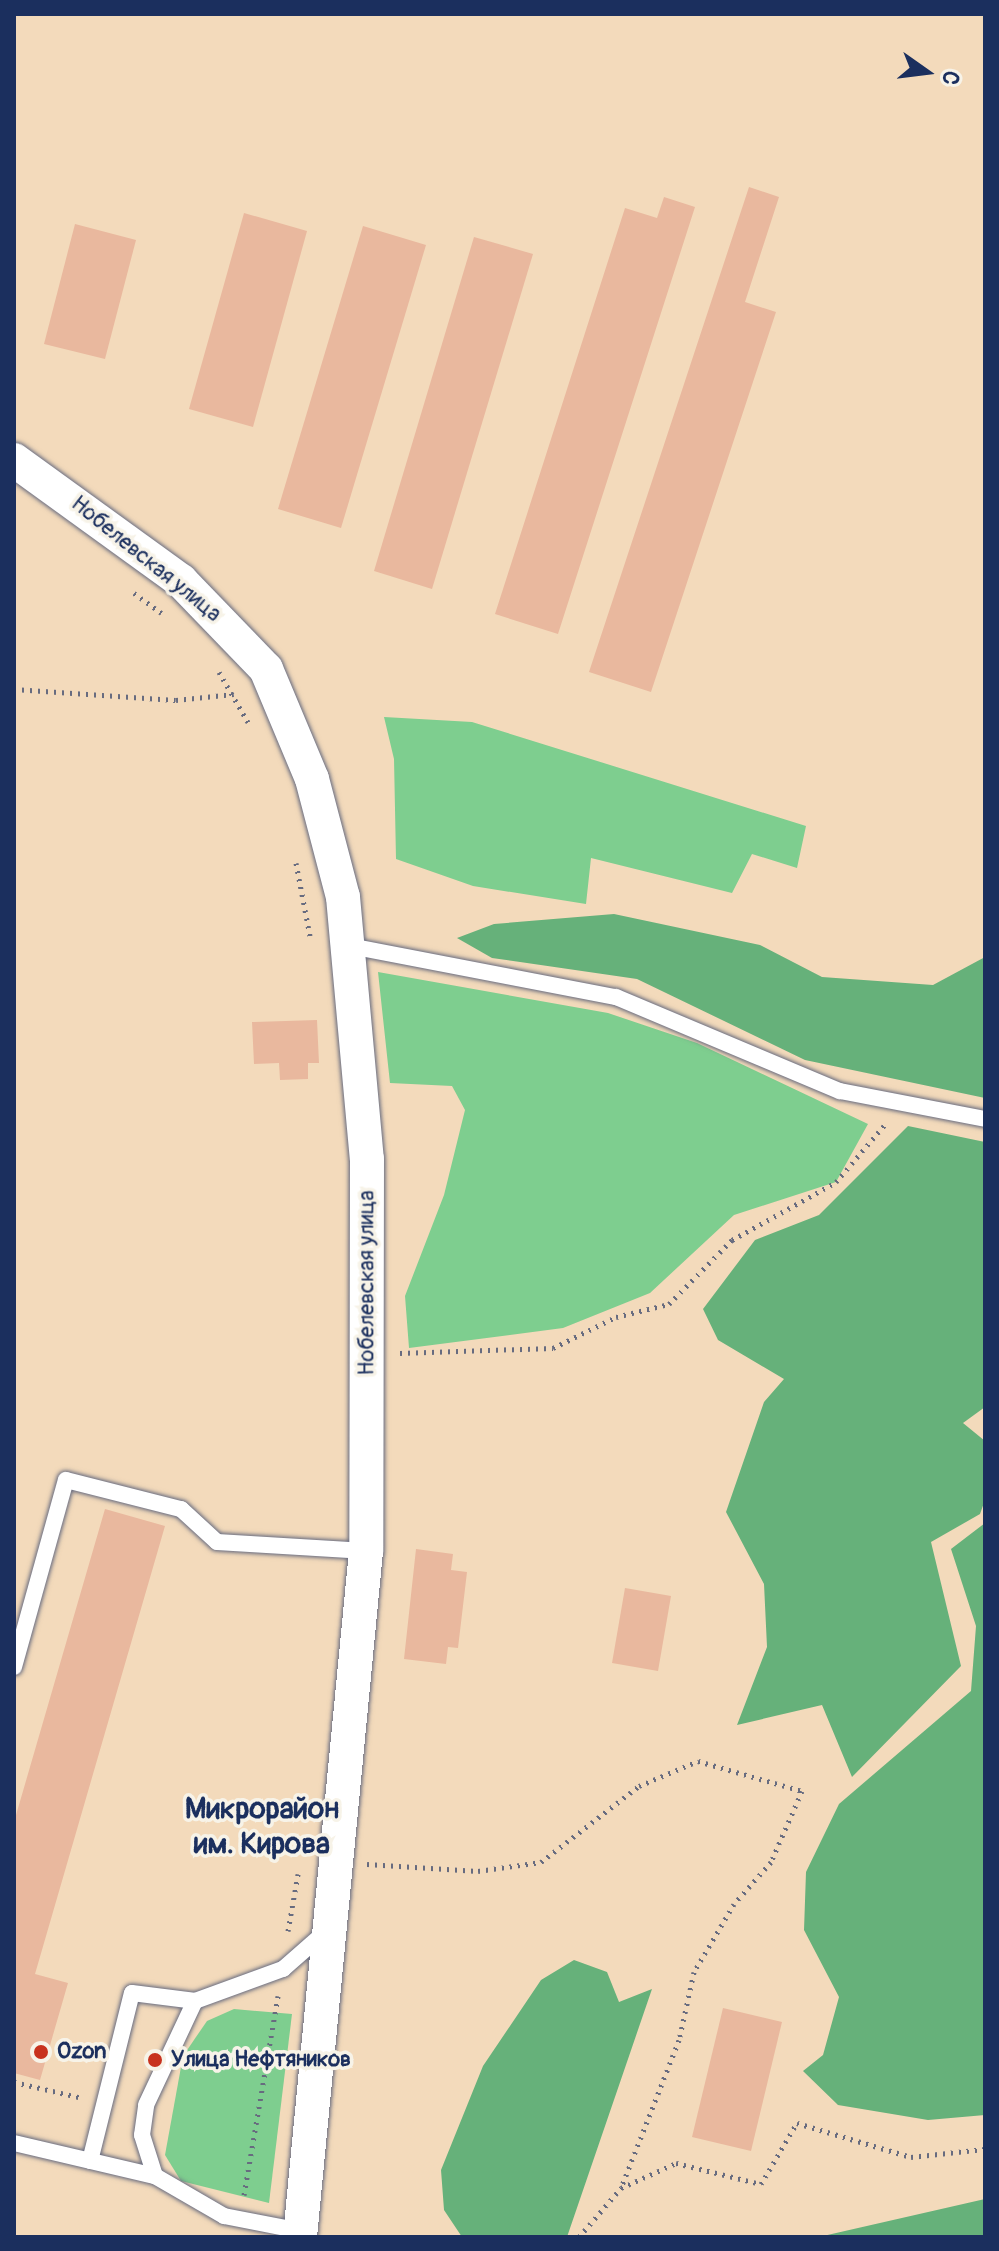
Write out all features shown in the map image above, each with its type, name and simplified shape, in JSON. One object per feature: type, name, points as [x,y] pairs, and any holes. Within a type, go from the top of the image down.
[{"type":"street","name":"Нобелевская улица","points":[[14,460],[181,581],[266,669],[312,779],[350,946],[367,1159],[366,1551],[301,2234]]},
{"type":"lane","points":[[350,946],[616,997],[840,1091],[892,1098],[985,1119]]},
{"type":"lane","points":[[14,1667],[66,1480],[181,1509],[217,1542],[366,1551]]},
{"type":"lane","points":[[90,2161],[132,1993],[195,2001],[283,1969],[332,1923]]},
{"type":"lane","points":[[155,2176],[142,2135],[146,2105],[195,2001]]},
{"type":"lane","points":[[14,2143],[155,2176],[202,2207],[301,2234]]},
{"type":"path","points":[[126,587],[175,624]]},
{"type":"path","points":[[212,663],[235,694],[253,732]]},
{"type":"path","points":[[14,689],[176,700],[235,694]]},
{"type":"path","points":[[294,854],[312,947]]},
{"type":"path","points":[[367,1354],[553,1348],[616,1317],[669,1304],[732,1240],[836,1182],[886,1127],[892,1098]]},
{"type":"path","points":[[338,1863],[478,1871],[541,1862],[639,1786],[698,1761],[802,1791],[771,1862],[734,1904],[694,1972],[679,2040],[621,2188],[579,2237]]},
{"type":"path","points":[[237,2218],[283,1969],[299,1861]]},
{"type":"path","points":[[621,2188],[676,2163],[761,2184],[797,2123],[911,2157],[985,2149]]},
{"type":"green space","points":[[384,717],[472,722],[806,826],[797,868],[752,854],[732,893],[591,858],[586,904],[473,886],[396,859],[394,759]]},
{"type":"green space","points":[[614,914],[760,945],[822,977],[933,985],[985,957],[985,1098],[805,1060],[637,979],[492,958],[457,938],[494,924]]},
{"type":"green space","points":[[378,972],[608,1013],[697,1043],[868,1124],[836,1182],[734,1215],[650,1293],[563,1328],[409,1348],[405,1296],[444,1195],[465,1110],[452,1086],[390,1083]]},
{"type":"green space","points":[[908,1126],[985,1142],[985,1407],[963,1423],[985,1441],[985,1500],[980,1514],[931,1542],[961,1666],[852,1777],[822,1705],[737,1725],[767,1647],[764,1584],[726,1512],[764,1402],[784,1379],[718,1340],[703,1309],[755,1240],[819,1215]]},
{"type":"green space","points":[[985,1523],[985,2115],[928,2120],[838,2105],[803,2071],[823,2055],[839,1997],[804,1930],[806,1872],[839,1804],[971,1691],[976,1626],[951,1549]]},
{"type":"green space","points":[[574,1960],[607,1972],[619,2002],[652,1989],[567,2237],[462,2237],[444,2210],[441,2170],[483,2066],[541,1980]]},
{"type":"green space","points":[[234,2009],[292,2014],[269,2203],[181,2181],[165,2155],[183,2056],[207,2021]]},
{"type":"green space","points":[[985,2199],[985,2237],[805,2237],[823,2236]]},
{"type":"building","points":[[749,187],[779,197],[745,302],[776,312],[651,692],[589,672]]},
{"type":"building","points":[[664,197],[695,207],[558,634],[495,614],[625,208],[657,218]]},
{"type":"building","points":[[244,213],[307,231],[253,427],[189,409]]},
{"type":"building","points":[[75,224],[136,240],[105,359],[44,344]]},
{"type":"building","points":[[363,226],[426,245],[341,528],[278,509]]},
{"type":"building","points":[[474,237],[533,254],[432,589],[374,571]]},
{"type":"building","points":[[317,1020],[319,1063],[308,1063],[308,1079],[280,1080],[279,1063],[254,1064],[252,1022]]},
{"type":"building","points":[[105,1509],[165,1526],[35,1974],[68,1983],[40,2080],[14,2073],[14,1822]]},
{"type":"building","points":[[416,1549],[453,1554],[451,1570],[467,1572],[458,1648],[448,1647],[446,1664],[404,1659]]},
{"type":"building","points":[[625,1588],[671,1596],[658,1671],[612,1663]]},
{"type":"building","points":[[723,2008],[782,2022],[751,2151],[692,2137]]},
{"type":"place","name":"Ozon","points":[[41,2052]]},
{"type":"place","name":"Улица Нефтяников","points":[[155,2060]]},
{"type":"district","name":"Микрорайон им. Кирова","points":[[262,1826]]}]
